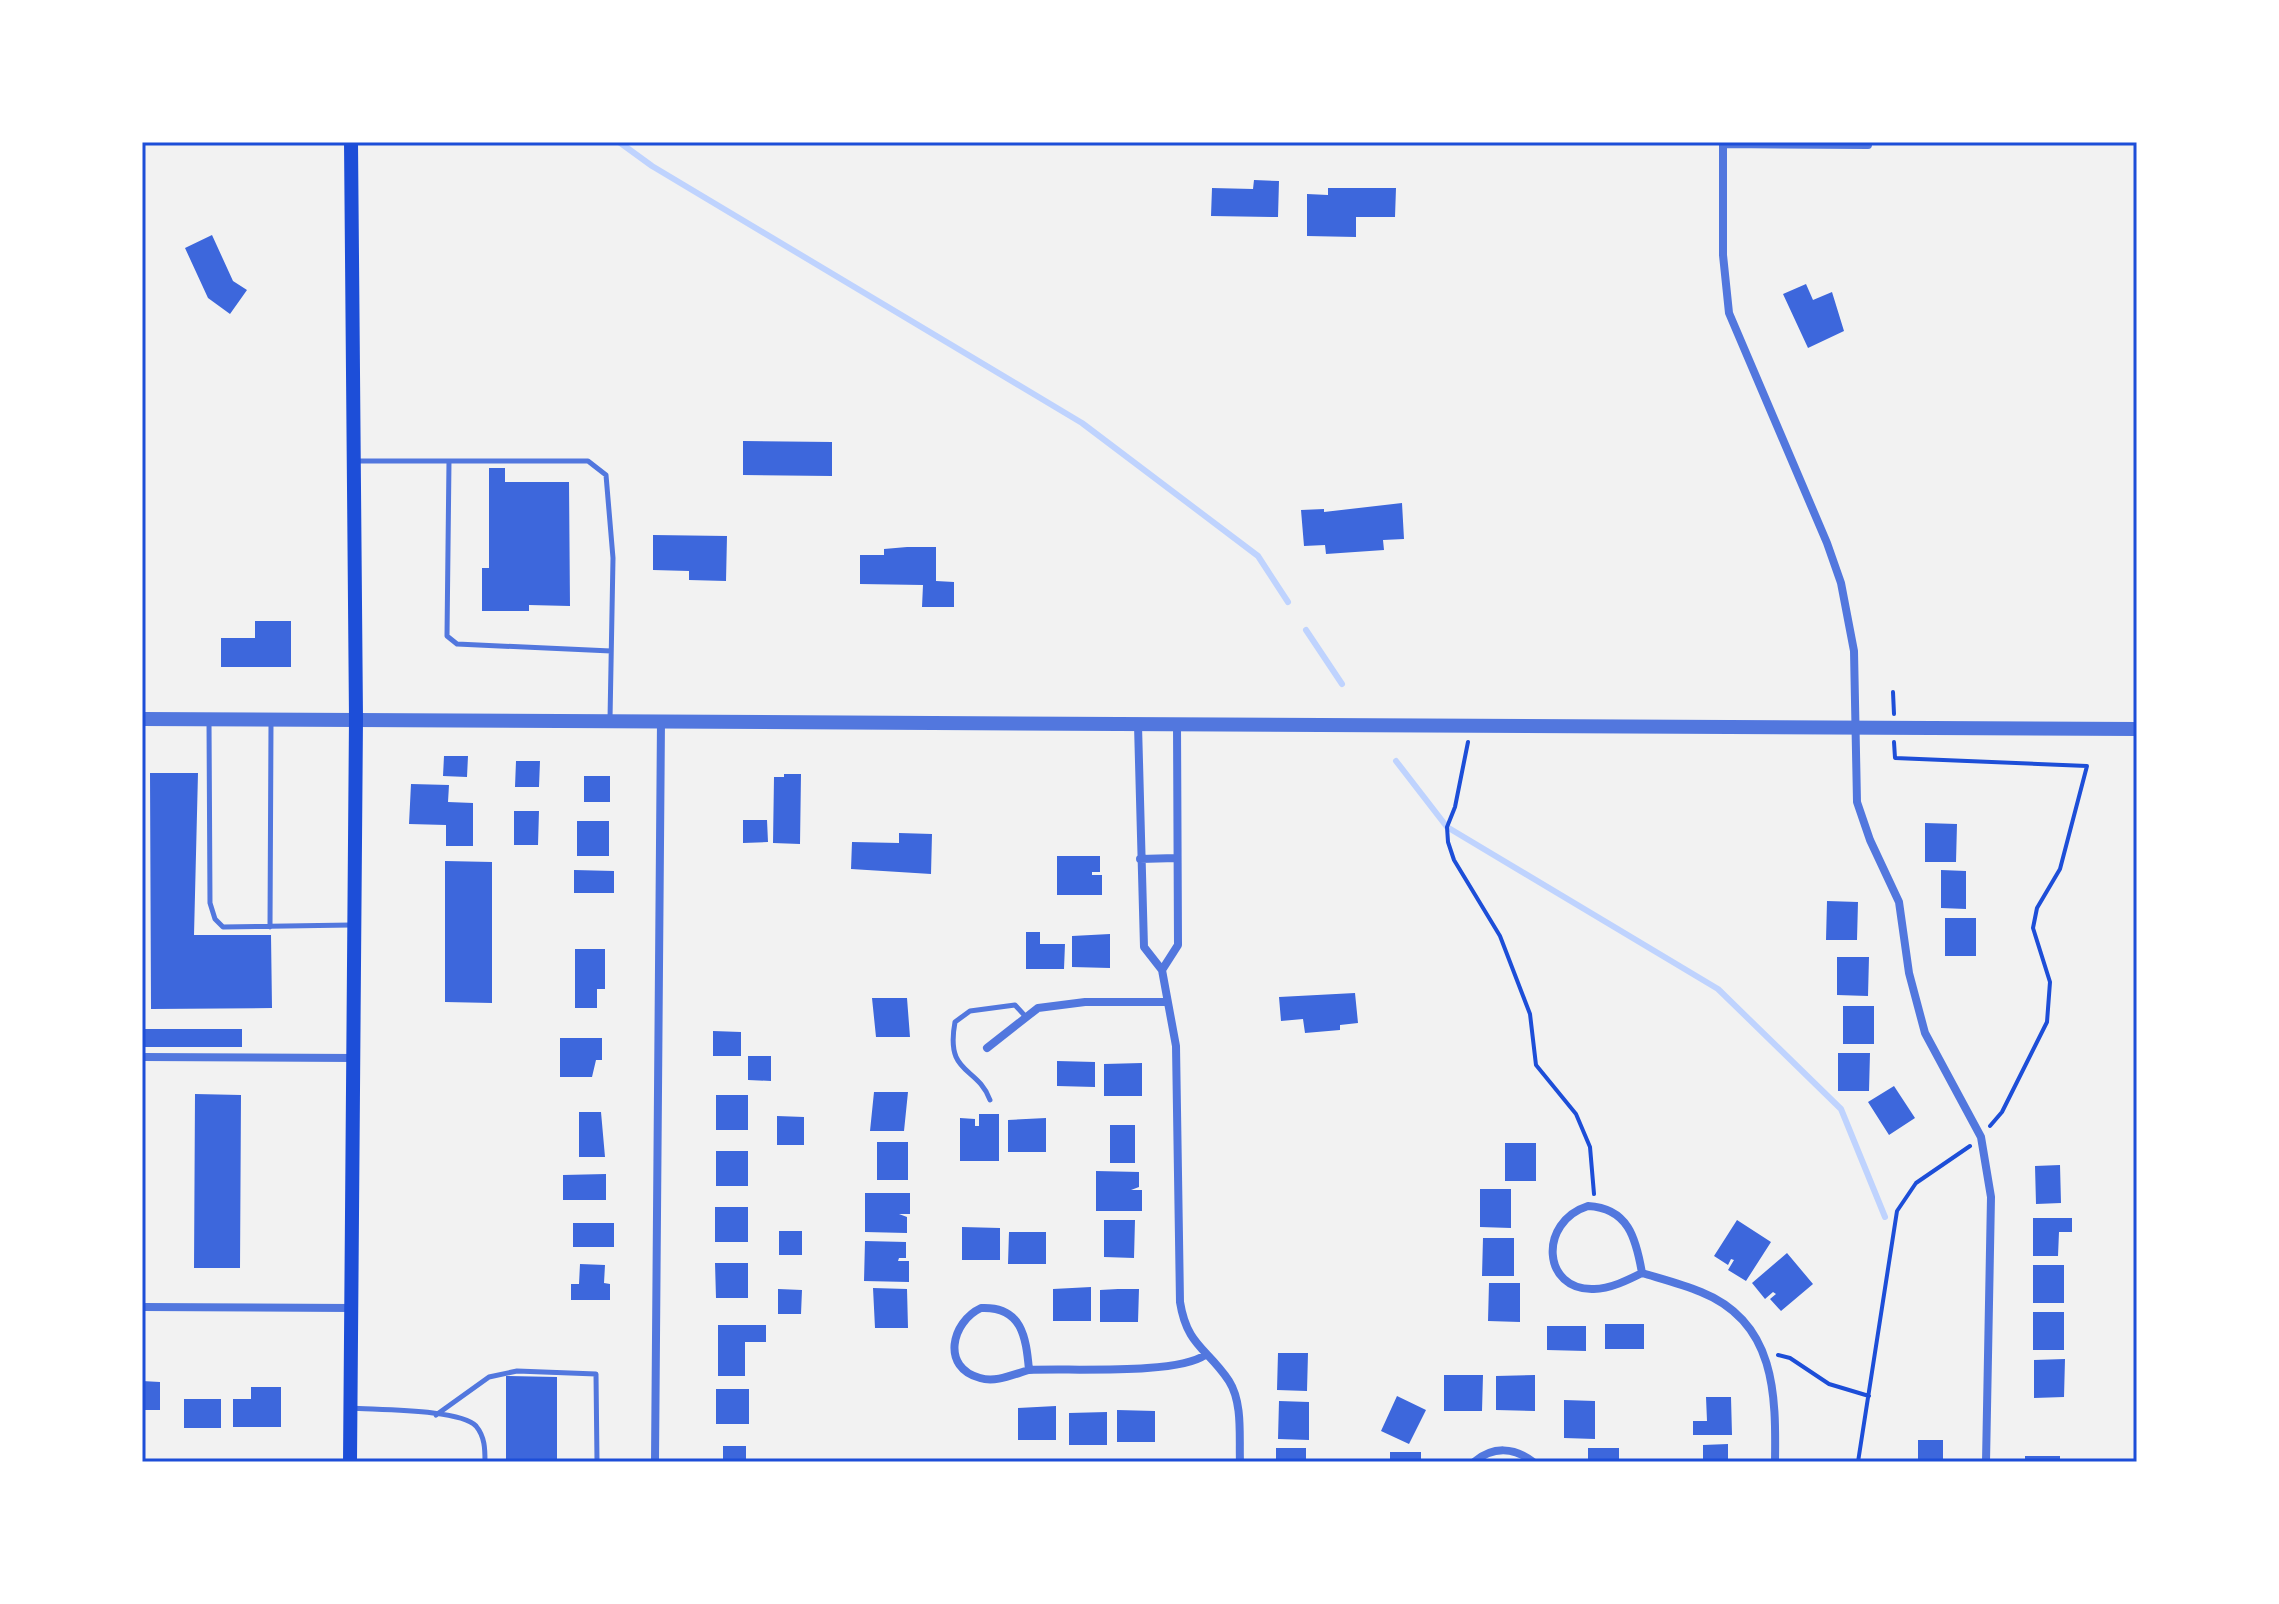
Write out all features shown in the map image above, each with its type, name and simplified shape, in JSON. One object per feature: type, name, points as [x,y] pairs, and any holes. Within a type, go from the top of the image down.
[{"type":"main road","points":[[350,1462],[356,925],[351,142]]},
{"type":"street","points":[[1868,145],[1723,143],[1723,267],[1729,313],[1841,583],[1854,651],[1857,802],[1870,840],[1899,902],[1917,1010],[1938,1064],[1981,1137],[1991,1197],[1986,1462]]},
{"type":"street","points":[[142,719],[2137,729]]},
{"type":"street","points":[[655,1462],[661,720]]},
{"type":"street","points":[[1138,725],[1144,947],[1162,970],[1176,1046],[1180,1302],[1187,1333],[1230,1382],[1235,1397],[1240,1462]]},
{"type":"street","points":[[1162,970],[1178,945],[1177,725]]},
{"type":"street","points":[[1140,859],[1176,858]]},
{"type":"street","points":[[987,1048],[1038,1008],[1085,1002],[1166,1002]]},
{"type":"street","points":[[142,1057],[355,1058]]},
{"type":"street","points":[[1642,1273],[1631,1230],[1624,1219],[1613,1211],[1595,1206],[1575,1210],[1556,1228],[1552,1256],[1567,1280],[1594,1289],[1642,1273],[1704,1293],[1728,1308],[1763,1351],[1776,1399],[1775,1462]]},
{"type":"street","points":[[142,1307],[352,1308]]},
{"type":"street","points":[[1029,1370],[1026,1337],[1014,1317],[1004,1310],[981,1308],[962,1321],[953,1343],[955,1355],[970,1374],[994,1380],[1029,1370],[1122,1369],[1195,1362],[1205,1355]]},
{"type":"street","points":[[1474,1462],[1494,1451],[1507,1450],[1533,1462]]},
{"type":"lane","points":[[354,461],[588,461],[606,475],[613,558],[610,720]]},
{"type":"lane","points":[[449,461],[447,636],[457,644],[611,651]]},
{"type":"lane","points":[[270,927],[271,718]]},
{"type":"lane","points":[[209,719],[212,911],[223,927],[356,925]]},
{"type":"lane","points":[[990,1100],[985,1085],[968,1075],[959,1064],[951,1041],[955,1022],[970,1011],[1015,1005],[1026,1018]]},
{"type":"lane","points":[[436,1415],[489,1377],[517,1371],[596,1374],[597,1462]]},
{"type":"lane","points":[[350,1408],[455,1416],[475,1424],[485,1442],[485,1462]]},
{"type":"path","points":[[1893,692],[1894,709]]},
{"type":"path","points":[[1468,724],[1468,745],[1447,827],[1448,842],[1505,949],[1530,1014],[1536,1065],[1576,1114],[1590,1147],[1595,1206]]},
{"type":"path","points":[[1858,1462],[1897,1211],[1916,1183],[1981,1137],[2002,1112],[2047,1022],[2050,982],[2033,928],[2037,908],[2060,869],[2087,766],[1895,758],[1894,749]]},
{"type":"path","points":[[1763,1351],[1790,1358],[1829,1384],[1869,1396]]},
{"type":"building","points":[[1254,180],[1279,181],[1278,217],[1211,216],[1212,188],[1253,189]]},
{"type":"building","points":[[1328,188],[1396,188],[1395,217],[1356,217],[1356,237],[1307,236],[1307,194],[1328,195]]},
{"type":"building","points":[[212,235],[233,281],[247,290],[230,314],[208,298],[185,248]]},
{"type":"building","points":[[1806,284],[1813,300],[1832,292],[1844,331],[1808,348],[1783,294]]},
{"type":"building","points":[[743,441],[832,442],[832,476],[743,475]]},
{"type":"building","points":[[489,468],[505,468],[505,482],[569,482],[570,606],[529,605],[529,611],[482,611],[482,568],[489,568]]},
{"type":"building","points":[[1402,503],[1404,539],[1383,540],[1384,550],[1326,554],[1325,545],[1304,546],[1301,510],[1324,509],[1324,512]]},
{"type":"building","points":[[653,535],[727,536],[726,581],[689,580],[689,571],[653,570]]},
{"type":"building","points":[[936,547],[936,581],[954,582],[954,607],[922,607],[923,585],[860,584],[860,555],[884,555],[884,549]]},
{"type":"building","points":[[255,621],[291,621],[291,667],[221,667],[221,638],[255,638]]},
{"type":"building","points":[[444,756],[468,756],[467,777],[443,776]]},
{"type":"building","points":[[516,761],[540,761],[539,787],[515,787]]},
{"type":"building","points":[[150,773],[198,773],[194,935],[271,935],[272,1008],[151,1009]]},
{"type":"building","points":[[784,774],[801,774],[800,844],[773,843],[774,777],[784,777]]},
{"type":"building","points":[[584,776],[610,776],[610,802],[584,802]]},
{"type":"building","points":[[411,784],[449,785],[448,802],[473,803],[473,846],[446,846],[446,825],[409,824]]},
{"type":"building","points":[[514,811],[539,811],[538,845],[514,845]]},
{"type":"building","points":[[743,820],[767,820],[768,842],[743,843]]},
{"type":"building","points":[[577,821],[609,821],[609,856],[577,856]]},
{"type":"building","points":[[1925,823],[1957,824],[1956,862],[1925,862]]},
{"type":"building","points":[[899,833],[932,834],[931,874],[851,869],[852,842],[899,843]]},
{"type":"building","points":[[1057,856],[1100,856],[1100,872],[1092,872],[1092,875],[1102,875],[1102,895],[1057,895]]},
{"type":"building","points":[[445,861],[492,862],[492,1003],[445,1002]]},
{"type":"building","points":[[574,870],[614,871],[614,893],[574,893]]},
{"type":"building","points":[[1941,870],[1966,871],[1966,909],[1941,908]]},
{"type":"building","points":[[1827,901],[1858,902],[1857,940],[1826,940]]},
{"type":"building","points":[[1945,918],[1976,918],[1976,956],[1945,956]]},
{"type":"building","points":[[1026,932],[1040,932],[1040,944],[1065,944],[1064,969],[1026,969]]},
{"type":"building","points":[[1110,934],[1110,968],[1072,967],[1072,936]]},
{"type":"building","points":[[575,949],[605,949],[605,989],[597,989],[597,1008],[575,1008]]},
{"type":"building","points":[[1837,957],[1869,957],[1868,996],[1837,995]]},
{"type":"building","points":[[1355,993],[1358,1023],[1340,1025],[1340,1030],[1305,1033],[1303,1019],[1281,1021],[1279,997]]},
{"type":"building","points":[[872,998],[907,998],[910,1037],[876,1037]]},
{"type":"building","points":[[1843,1006],[1874,1006],[1874,1044],[1843,1044]]},
{"type":"building","points":[[142,1029],[242,1029],[242,1047],[142,1047]]},
{"type":"building","points":[[713,1031],[741,1032],[741,1056],[713,1056]]},
{"type":"building","points":[[560,1038],[602,1038],[602,1060],[596,1060],[592,1077],[560,1077]]},
{"type":"building","points":[[1838,1053],[1870,1053],[1869,1091],[1838,1091]]},
{"type":"building","points":[[748,1056],[771,1056],[771,1081],[748,1080]]},
{"type":"building","points":[[1057,1061],[1095,1062],[1095,1087],[1057,1086]]},
{"type":"building","points":[[1142,1063],[1142,1096],[1104,1096],[1104,1064]]},
{"type":"building","points":[[1894,1086],[1915,1118],[1889,1135],[1868,1102]]},
{"type":"building","points":[[874,1092],[908,1092],[904,1131],[870,1131]]},
{"type":"building","points":[[195,1094],[241,1095],[240,1268],[194,1268]]},
{"type":"building","points":[[716,1095],[748,1095],[748,1130],[716,1130]]},
{"type":"building","points":[[579,1112],[601,1112],[605,1157],[579,1157]]},
{"type":"building","points":[[979,1114],[999,1114],[999,1161],[960,1161],[960,1118],[975,1119],[975,1126],[979,1126]]},
{"type":"building","points":[[777,1116],[804,1117],[804,1145],[777,1145]]},
{"type":"building","points":[[1046,1118],[1046,1152],[1008,1152],[1008,1120]]},
{"type":"building","points":[[1110,1125],[1135,1125],[1135,1163],[1110,1163]]},
{"type":"building","points":[[877,1142],[908,1142],[908,1180],[877,1180]]},
{"type":"building","points":[[1505,1143],[1536,1143],[1536,1181],[1505,1181]]},
{"type":"building","points":[[716,1151],[748,1151],[748,1186],[716,1186]]},
{"type":"building","points":[[2060,1165],[2061,1203],[2036,1204],[2035,1166]]},
{"type":"building","points":[[1096,1171],[1139,1172],[1139,1187],[1131,1190],[1142,1190],[1142,1211],[1096,1211]]},
{"type":"building","points":[[606,1174],[606,1200],[563,1200],[563,1175]]},
{"type":"building","points":[[1480,1189],[1511,1189],[1511,1228],[1480,1227]]},
{"type":"building","points":[[865,1193],[910,1193],[910,1214],[899,1214],[907,1217],[907,1233],[865,1232]]},
{"type":"building","points":[[715,1207],[748,1207],[748,1242],[715,1242]]},
{"type":"building","points":[[2033,1218],[2072,1218],[2072,1232],[2059,1232],[2058,1256],[2033,1256]]},
{"type":"building","points":[[1104,1220],[1135,1220],[1134,1258],[1104,1257]]},
{"type":"building","points":[[1737,1220],[1771,1242],[1746,1281],[1728,1270],[1734,1260],[1731,1259],[1728,1265],[1714,1256]]},
{"type":"building","points":[[573,1223],[614,1223],[614,1247],[573,1247]]},
{"type":"building","points":[[962,1227],[1000,1228],[1000,1260],[962,1260]]},
{"type":"building","points":[[779,1231],[802,1231],[802,1255],[779,1255]]},
{"type":"building","points":[[1009,1232],[1046,1232],[1046,1264],[1008,1264]]},
{"type":"building","points":[[1483,1238],[1514,1238],[1514,1276],[1482,1276]]},
{"type":"building","points":[[865,1241],[906,1242],[906,1258],[899,1258],[898,1261],[909,1261],[909,1282],[864,1281]]},
{"type":"building","points":[[1787,1253],[1813,1284],[1781,1311],[1770,1299],[1776,1294],[1773,1292],[1765,1299],[1752,1283]]},
{"type":"building","points":[[715,1263],[748,1263],[748,1298],[716,1298]]},
{"type":"building","points":[[580,1264],[605,1265],[604,1283],[610,1284],[610,1300],[571,1300],[571,1284],[579,1284]]},
{"type":"building","points":[[2033,1265],[2064,1265],[2064,1303],[2033,1303]]},
{"type":"building","points":[[1489,1283],[1520,1283],[1520,1322],[1488,1321]]},
{"type":"building","points":[[1091,1287],[1091,1321],[1053,1321],[1053,1289]]},
{"type":"building","points":[[873,1288],[907,1289],[908,1328],[875,1328]]},
{"type":"building","points":[[778,1289],[802,1290],[801,1314],[778,1314]]},
{"type":"building","points":[[1139,1289],[1138,1322],[1100,1322],[1100,1290]]},
{"type":"building","points":[[2033,1312],[2064,1312],[2064,1350],[2033,1350]]},
{"type":"building","points":[[1605,1324],[1644,1324],[1644,1349],[1605,1349]]},
{"type":"building","points":[[718,1325],[766,1325],[766,1342],[745,1342],[745,1376],[718,1376]]},
{"type":"building","points":[[1547,1326],[1586,1326],[1586,1351],[1547,1350]]},
{"type":"building","points":[[1278,1353],[1308,1353],[1307,1391],[1277,1390]]},
{"type":"building","points":[[2065,1359],[2064,1397],[2034,1398],[2034,1360]]},
{"type":"building","points":[[1444,1375],[1483,1375],[1482,1411],[1444,1411]]},
{"type":"building","points":[[1535,1375],[1535,1411],[1496,1410],[1496,1376]]},
{"type":"building","points":[[506,1376],[557,1377],[557,1462],[506,1462]]},
{"type":"building","points":[[142,1381],[160,1382],[160,1410],[142,1410]]},
{"type":"building","points":[[251,1387],[281,1387],[281,1427],[233,1427],[233,1399],[251,1399]]},
{"type":"building","points":[[716,1389],[749,1389],[749,1424],[716,1424]]},
{"type":"building","points":[[1397,1396],[1426,1410],[1409,1444],[1381,1431]]},
{"type":"building","points":[[1706,1397],[1731,1397],[1732,1435],[1693,1435],[1693,1421],[1707,1421]]},
{"type":"building","points":[[184,1399],[221,1399],[221,1428],[184,1428]]},
{"type":"building","points":[[1564,1400],[1595,1401],[1595,1439],[1564,1438]]},
{"type":"building","points":[[1279,1401],[1309,1402],[1309,1440],[1278,1439]]},
{"type":"building","points":[[1056,1406],[1056,1440],[1018,1440],[1018,1408]]},
{"type":"building","points":[[1117,1410],[1155,1411],[1155,1442],[1117,1442]]},
{"type":"building","points":[[1107,1412],[1107,1445],[1069,1445],[1069,1413]]},
{"type":"building","points":[[1918,1440],[1943,1440],[1943,1462],[1918,1462]]},
{"type":"building","points":[[1728,1444],[1728,1462],[1703,1462],[1703,1445]]},
{"type":"building","points":[[723,1446],[746,1446],[746,1462],[723,1462]]},
{"type":"building","points":[[1276,1448],[1306,1448],[1306,1462],[1276,1462]]},
{"type":"building","points":[[1588,1448],[1619,1448],[1619,1462],[1588,1462]]},
{"type":"building","points":[[1390,1452],[1421,1452],[1421,1462],[1390,1462]]},
{"type":"building","points":[[2025,1456],[2060,1456],[2060,1462],[2025,1462]]},
{"type":"waterway","points":[[619,142],[652,166],[1082,423],[1258,556],[1288,602]]},
{"type":"waterway","points":[[1306,630],[1342,684]]},
{"type":"waterway","points":[[1396,761],[1447,827],[1718,989],[1841,1109],[1885,1217]]}]
